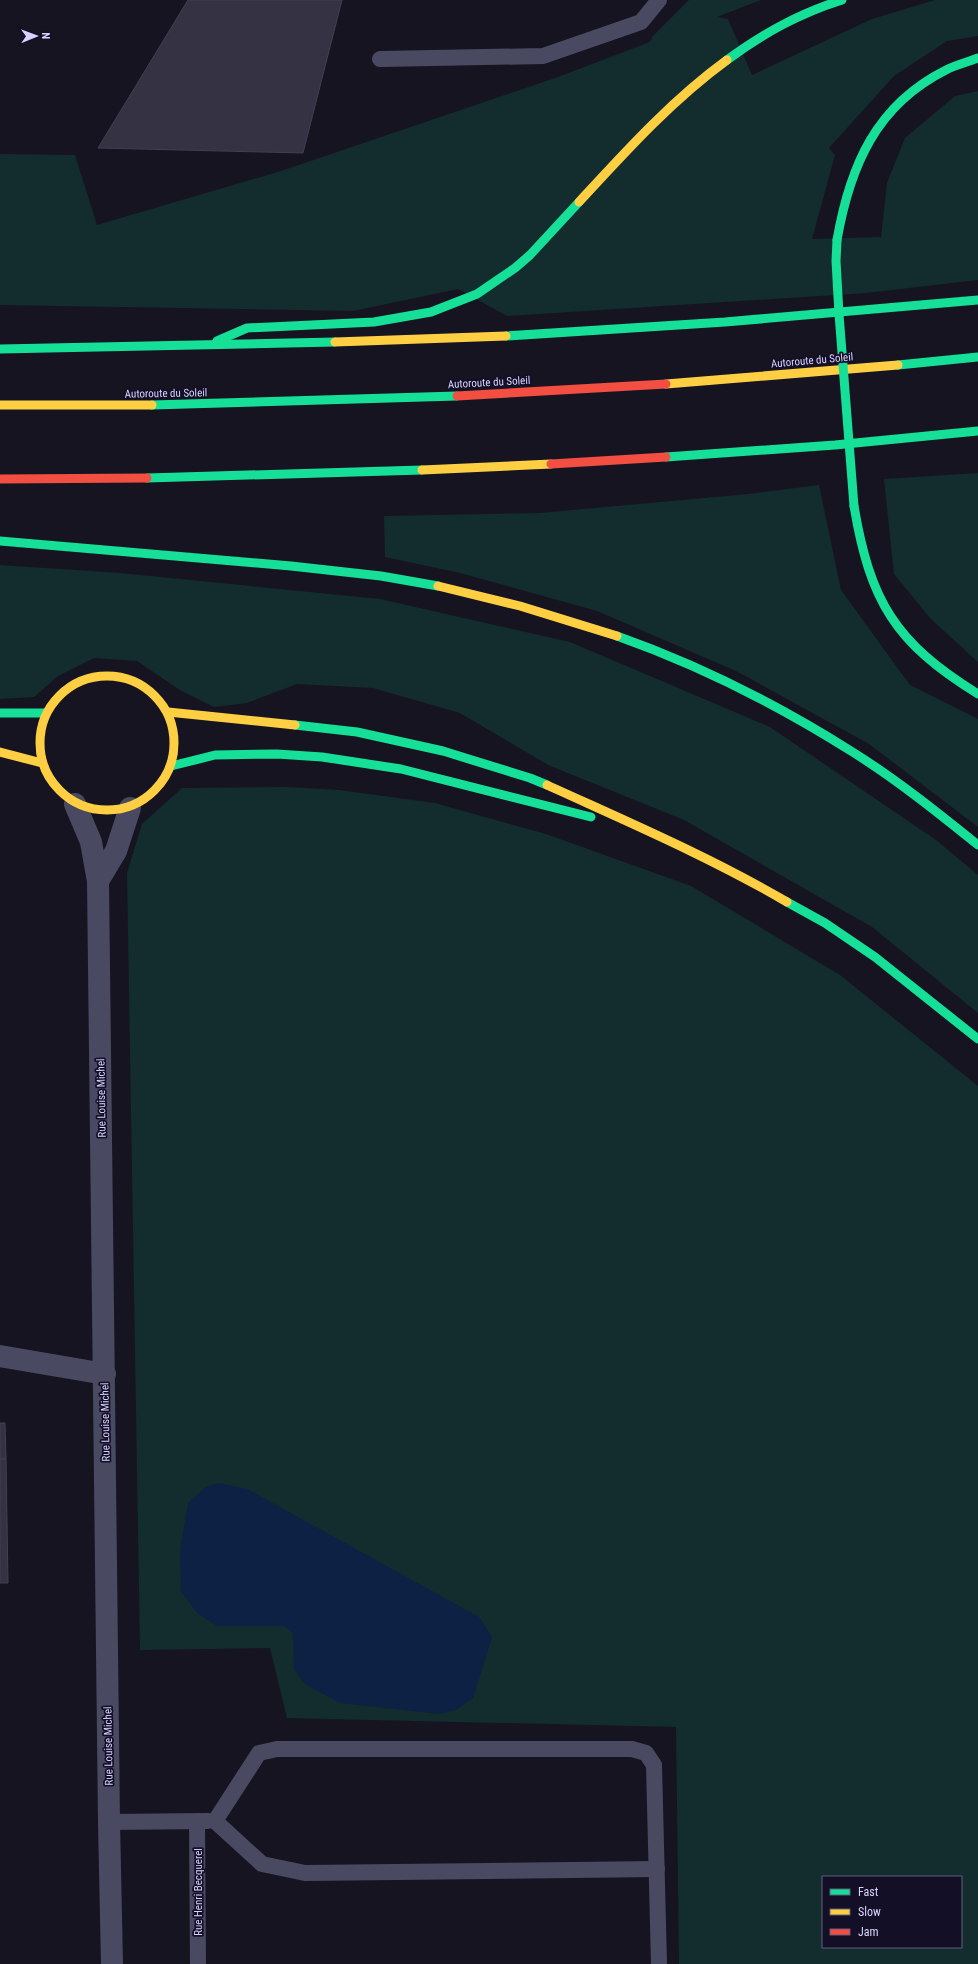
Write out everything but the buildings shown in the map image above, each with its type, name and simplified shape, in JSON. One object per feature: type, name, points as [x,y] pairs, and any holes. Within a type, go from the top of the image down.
[{"type":"main road","points":[[207,345],[247,328],[374,322],[407,317],[431,312],[477,294],[515,268],[530,255],[647,131],[712,71],[789,20],[842,0]]},
{"type":"main road","points":[[978,58],[940,74],[923,84],[902,100],[882,120],[870,136],[853,169],[843,204],[837,240],[836,261],[854,506],[862,550],[872,584],[887,613],[907,640],[923,656],[946,675],[978,694]]},
{"type":"main road","points":[[0,349],[390,341],[532,334],[725,322],[978,300]]},
{"type":"main road","name":"Autoroute du Soleil","points":[[0,405],[214,404],[469,396],[644,385],[978,358]]},
{"type":"main road","points":[[0,479],[311,474],[564,464],[744,452],[978,431]]},
{"type":"main road","points":[[0,541],[299,566],[371,575],[470,593],[542,612],[613,634],[688,664],[749,693],[798,719],[852,752],[899,784],[978,845]]},
{"type":"main road","points":[[91,677],[121,677],[148,689],[168,712],[175,739],[171,766],[155,792],[130,808],[100,811],[75,804],[54,787],[42,764],[39,738],[46,713],[64,690],[91,677]]},
{"type":"main road","points":[[168,712],[230,716],[357,732],[443,751],[530,778],[658,835],[746,878],[825,923],[874,957],[978,1039]]},
{"type":"main road","points":[[0,713],[46,713]]},
{"type":"main road","points":[[0,752],[42,764]]},
{"type":"main road","points":[[171,766],[215,755],[277,754],[338,760],[408,771],[518,797],[658,835]]},
{"type":"street","name":"Rue Louise Michel","points":[[75,804],[92,842],[98,881],[112,1964]]},
{"type":"street","points":[[98,881],[116,851],[130,808]]},
{"type":"street","points":[[0,1356],[104,1374]]},
{"type":"lane","points":[[380,59],[544,56],[641,22],[659,0]]},
{"type":"lane","points":[[216,1821],[259,1753],[276,1749],[632,1749],[646,1753],[654,1765],[659,1964]]},
{"type":"lane","name":"Rue Henri Becquerel","points":[[197,1821],[198,1964]]},
{"type":"lane","points":[[109,1822],[216,1821],[262,1864],[305,1873],[657,1869]]},
{"type":"green space","points":[[689,0],[761,0],[717,17],[728,19],[752,75],[872,19],[935,0],[978,0],[978,36],[947,41],[894,76],[829,148],[835,155],[812,239],[881,237],[887,183],[905,138],[955,96],[978,91],[978,280],[866,293],[507,316],[458,289],[353,311],[0,305],[0,154],[75,155],[97,225],[281,171],[558,77],[650,42],[652,37]]},
{"type":"green space","points":[[978,473],[978,662],[930,618],[894,574],[884,479]]},
{"type":"green space","points":[[819,485],[841,590],[910,685],[978,719],[978,827],[869,744],[736,671],[597,611],[460,573],[385,557],[384,516],[540,513],[748,494]]},
{"type":"green space","points":[[0,565],[120,573],[380,599],[570,642],[770,727],[936,840],[978,875],[978,1013],[872,927],[684,820],[548,765],[460,713],[373,688],[297,684],[247,703],[214,707],[180,690],[137,661],[94,658],[58,676],[34,697],[0,699]]},
{"type":"green space","points":[[287,787],[339,790],[435,803],[546,834],[691,886],[840,975],[978,1086],[978,1964],[679,1964],[676,1727],[287,1718],[270,1648],[140,1650],[127,873],[142,824],[182,788]]},
{"type":"water","points":[[219,1483],[247,1489],[479,1617],[492,1637],[473,1698],[456,1710],[439,1714],[340,1703],[305,1684],[294,1669],[293,1633],[284,1626],[217,1626],[197,1613],[181,1591],[180,1550],[188,1503],[206,1487]]},
{"type":"traffic: fast","points":[[727,60],[754,41],[782,25],[811,11],[842,0]]},
{"type":"traffic: fast","points":[[837,240],[850,187],[859,163],[870,140],[884,120],[901,101],[922,84],[946,70],[978,58]]},
{"type":"traffic: fast","points":[[217,341],[247,328],[374,322],[431,312],[477,294],[515,268],[530,255],[579,202]]},
{"type":"traffic: fast","points":[[837,240],[836,261],[839,314],[854,506]]},
{"type":"traffic: fast","points":[[506,336],[725,322],[978,300]]},
{"type":"traffic: fast","points":[[0,349],[335,342]]},
{"type":"traffic: fast","points":[[898,365],[978,357]]},
{"type":"traffic: fast","points":[[152,405],[457,396]]},
{"type":"traffic: fast","points":[[666,457],[835,445],[978,431]]},
{"type":"traffic: fast","points":[[147,478],[422,470]]},
{"type":"traffic: fast","points":[[854,506],[868,568],[878,594],[891,616],[907,637],[926,656],[949,675],[978,694]]},
{"type":"traffic: fast","points":[[0,541],[291,566],[381,576],[438,586]]},
{"type":"traffic: fast","points":[[617,636],[648,647],[708,673],[767,702],[823,734],[900,784],[978,845]]},
{"type":"traffic: fast","points":[[0,713],[46,713]]},
{"type":"traffic: fast","points":[[295,725],[357,732],[443,751],[530,778],[547,785]]},
{"type":"traffic: fast","points":[[171,766],[215,755],[277,754],[322,757],[401,769],[591,817]]},
{"type":"traffic: fast","points":[[787,902],[825,923],[875,957],[978,1039]]},
{"type":"traffic: slow","points":[[579,202],[668,109],[727,60]]},
{"type":"traffic: slow","points":[[335,342],[506,336]]},
{"type":"traffic: slow","points":[[666,384],[898,365]]},
{"type":"traffic: slow","points":[[0,405],[152,405]]},
{"type":"traffic: slow","points":[[422,470],[551,464]]},
{"type":"traffic: slow","points":[[438,586],[520,606],[617,636]]},
{"type":"traffic: slow","points":[[100,676],[114,676],[133,681],[155,695],[169,717],[173,730],[174,743],[173,756],[169,769],[155,791],[133,805],[114,810],[100,810],[81,805],[59,791],[45,769],[40,750],[40,736],[45,717],[59,695],[81,681],[100,676]]},
{"type":"traffic: slow","points":[[168,712],[295,725]]},
{"type":"traffic: slow","points":[[0,752],[42,763]]},
{"type":"traffic: slow","points":[[547,785],[699,855],[787,902]]},
{"type":"traffic: jam","points":[[457,396],[666,384]]},
{"type":"traffic: jam","points":[[551,464],[666,457]]},
{"type":"traffic: jam","points":[[0,479],[147,478]]}]
